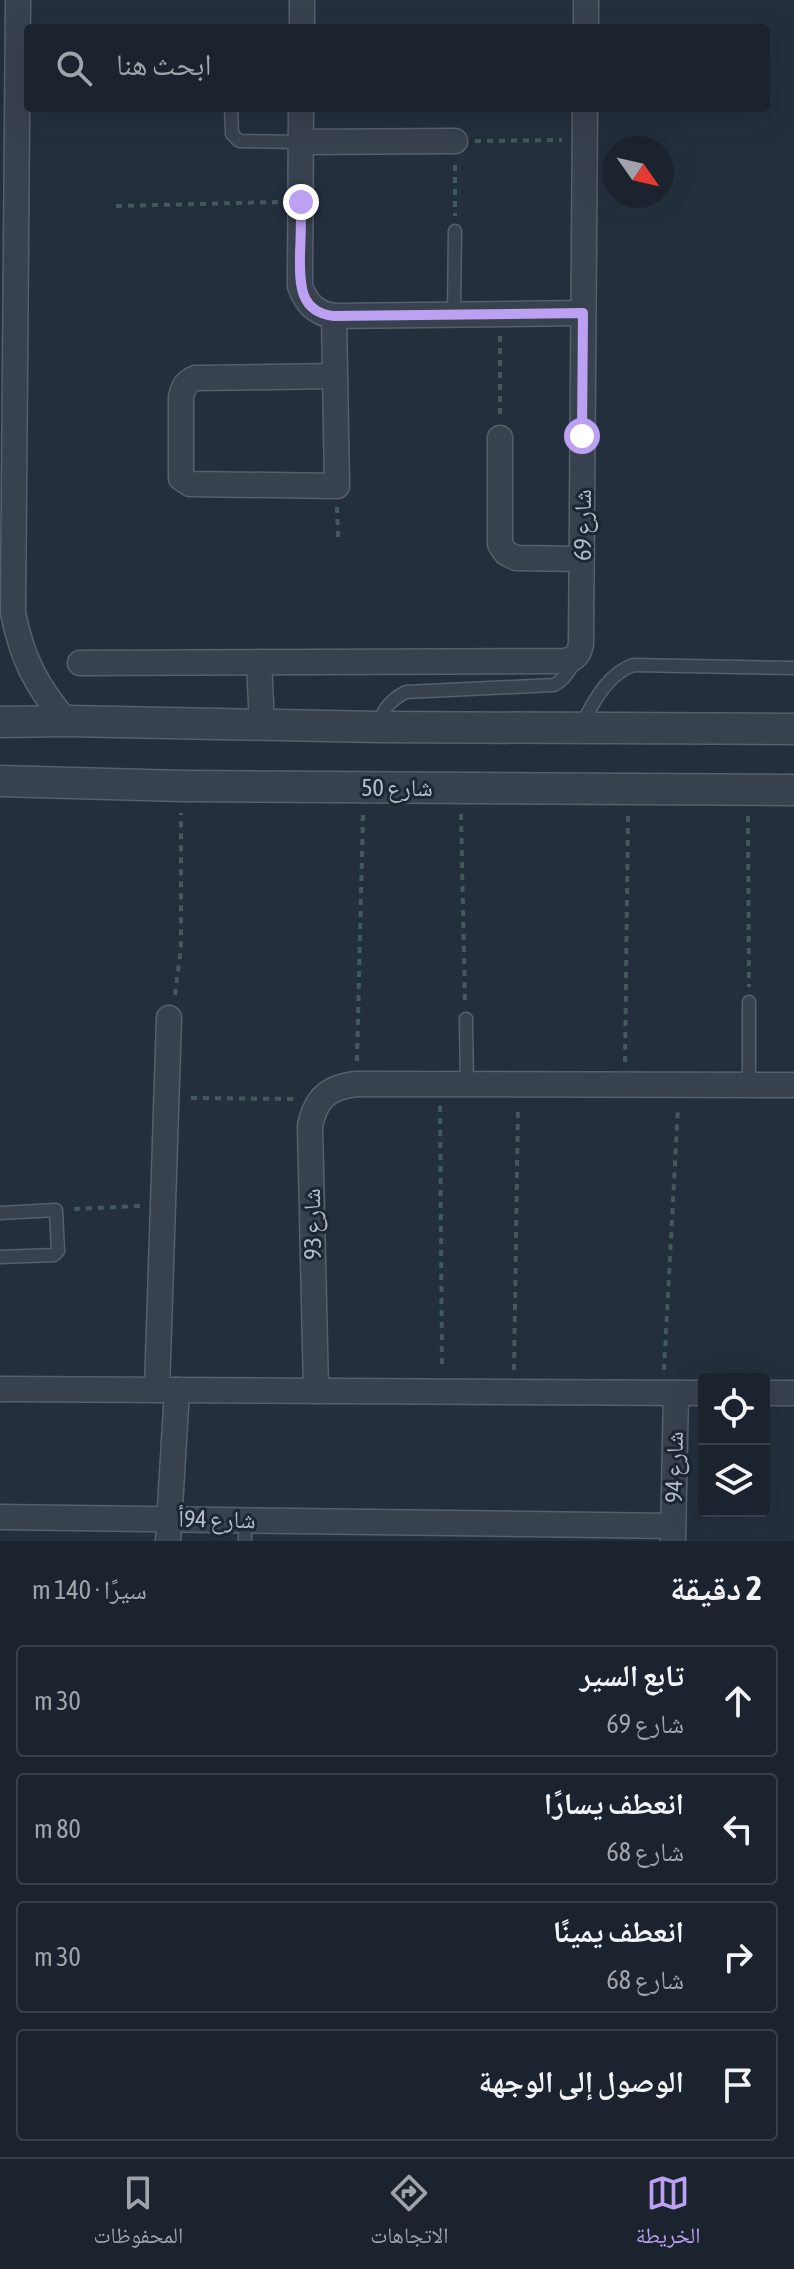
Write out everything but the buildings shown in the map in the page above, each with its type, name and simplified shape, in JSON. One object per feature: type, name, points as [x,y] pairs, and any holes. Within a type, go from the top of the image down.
[{"type":"street","points":[[18,0],[7,617],[30,672],[46,698],[66,721]]},
{"type":"street","points":[[302,0],[302,24]]},
{"type":"street","points":[[586,0],[586,24]]},
{"type":"street","points":[[301,112],[300,286],[309,305],[318,312],[334,316],[583,313]]},
{"type":"street","name":"شارع 69","points":[[578,654],[581,644],[585,112]]},
{"type":"street","points":[[301,142],[455,141]]},
{"type":"street","points":[[334,316],[337,486],[190,484],[181,478],[181,397],[190,380],[335,376]]},
{"type":"street","points":[[500,438],[500,544],[503,549],[516,558],[581,559]]},
{"type":"street","points":[[80,663],[563,661],[578,654]]},
{"type":"street","points":[[259,662],[262,725]]},
{"type":"street","points":[[0,722],[794,729]]},
{"type":"street","name":"شارع 50","points":[[0,781],[182,786],[794,790]]},
{"type":"street","points":[[169,1018],[163,1205],[169,1530]]},
{"type":"street","points":[[320,1100],[331,1090],[357,1084],[794,1085]]},
{"type":"street","name":"شارع 93","points":[[316,1391],[310,1126],[320,1100]]},
{"type":"street","points":[[0,1389],[698,1393]]},
{"type":"street","name":"شارع 94","points":[[669,1393],[673,1533]]},
{"type":"street","points":[[770,1393],[794,1393]]},
{"type":"street","name":"شارع 94أ","points":[[0,1517],[169,1530],[673,1533]]},
{"type":"lane","points":[[231,112],[232,134],[239,141],[301,142]]},
{"type":"lane","points":[[454,314],[455,231]]},
{"type":"lane","points":[[379,727],[381,715],[387,706],[395,697],[406,692],[554,685],[568,673],[578,654]]},
{"type":"lane","points":[[579,728],[611,677],[633,665],[794,668]]},
{"type":"lane","points":[[749,1002],[749,1085]]},
{"type":"lane","points":[[466,1019],[467,1085]]},
{"type":"lane","points":[[0,1213],[56,1210],[56,1254],[0,1257]]},
{"type":"path","points":[[455,231],[455,141],[584,140]]},
{"type":"path","points":[[116,206],[301,202]]},
{"type":"path","points":[[500,313],[500,438]]},
{"type":"path","points":[[169,1018],[178,983],[181,947],[182,786]]},
{"type":"path","points":[[357,1084],[363,787]]},
{"type":"path","points":[[461,788],[466,1019]]},
{"type":"path","points":[[624,1085],[628,789]]},
{"type":"path","points":[[748,790],[749,1002]]},
{"type":"path","points":[[440,1084],[442,1392]]},
{"type":"path","points":[[514,1392],[518,1085]]},
{"type":"path","points":[[669,1393],[679,1085]]},
{"type":"path","points":[[167,1097],[320,1100]]},
{"type":"path","points":[[56,1210],[163,1205]]},
{"type":"route","points":[[301,202],[300,286],[309,305],[328,316],[583,313],[582,436]]}]
